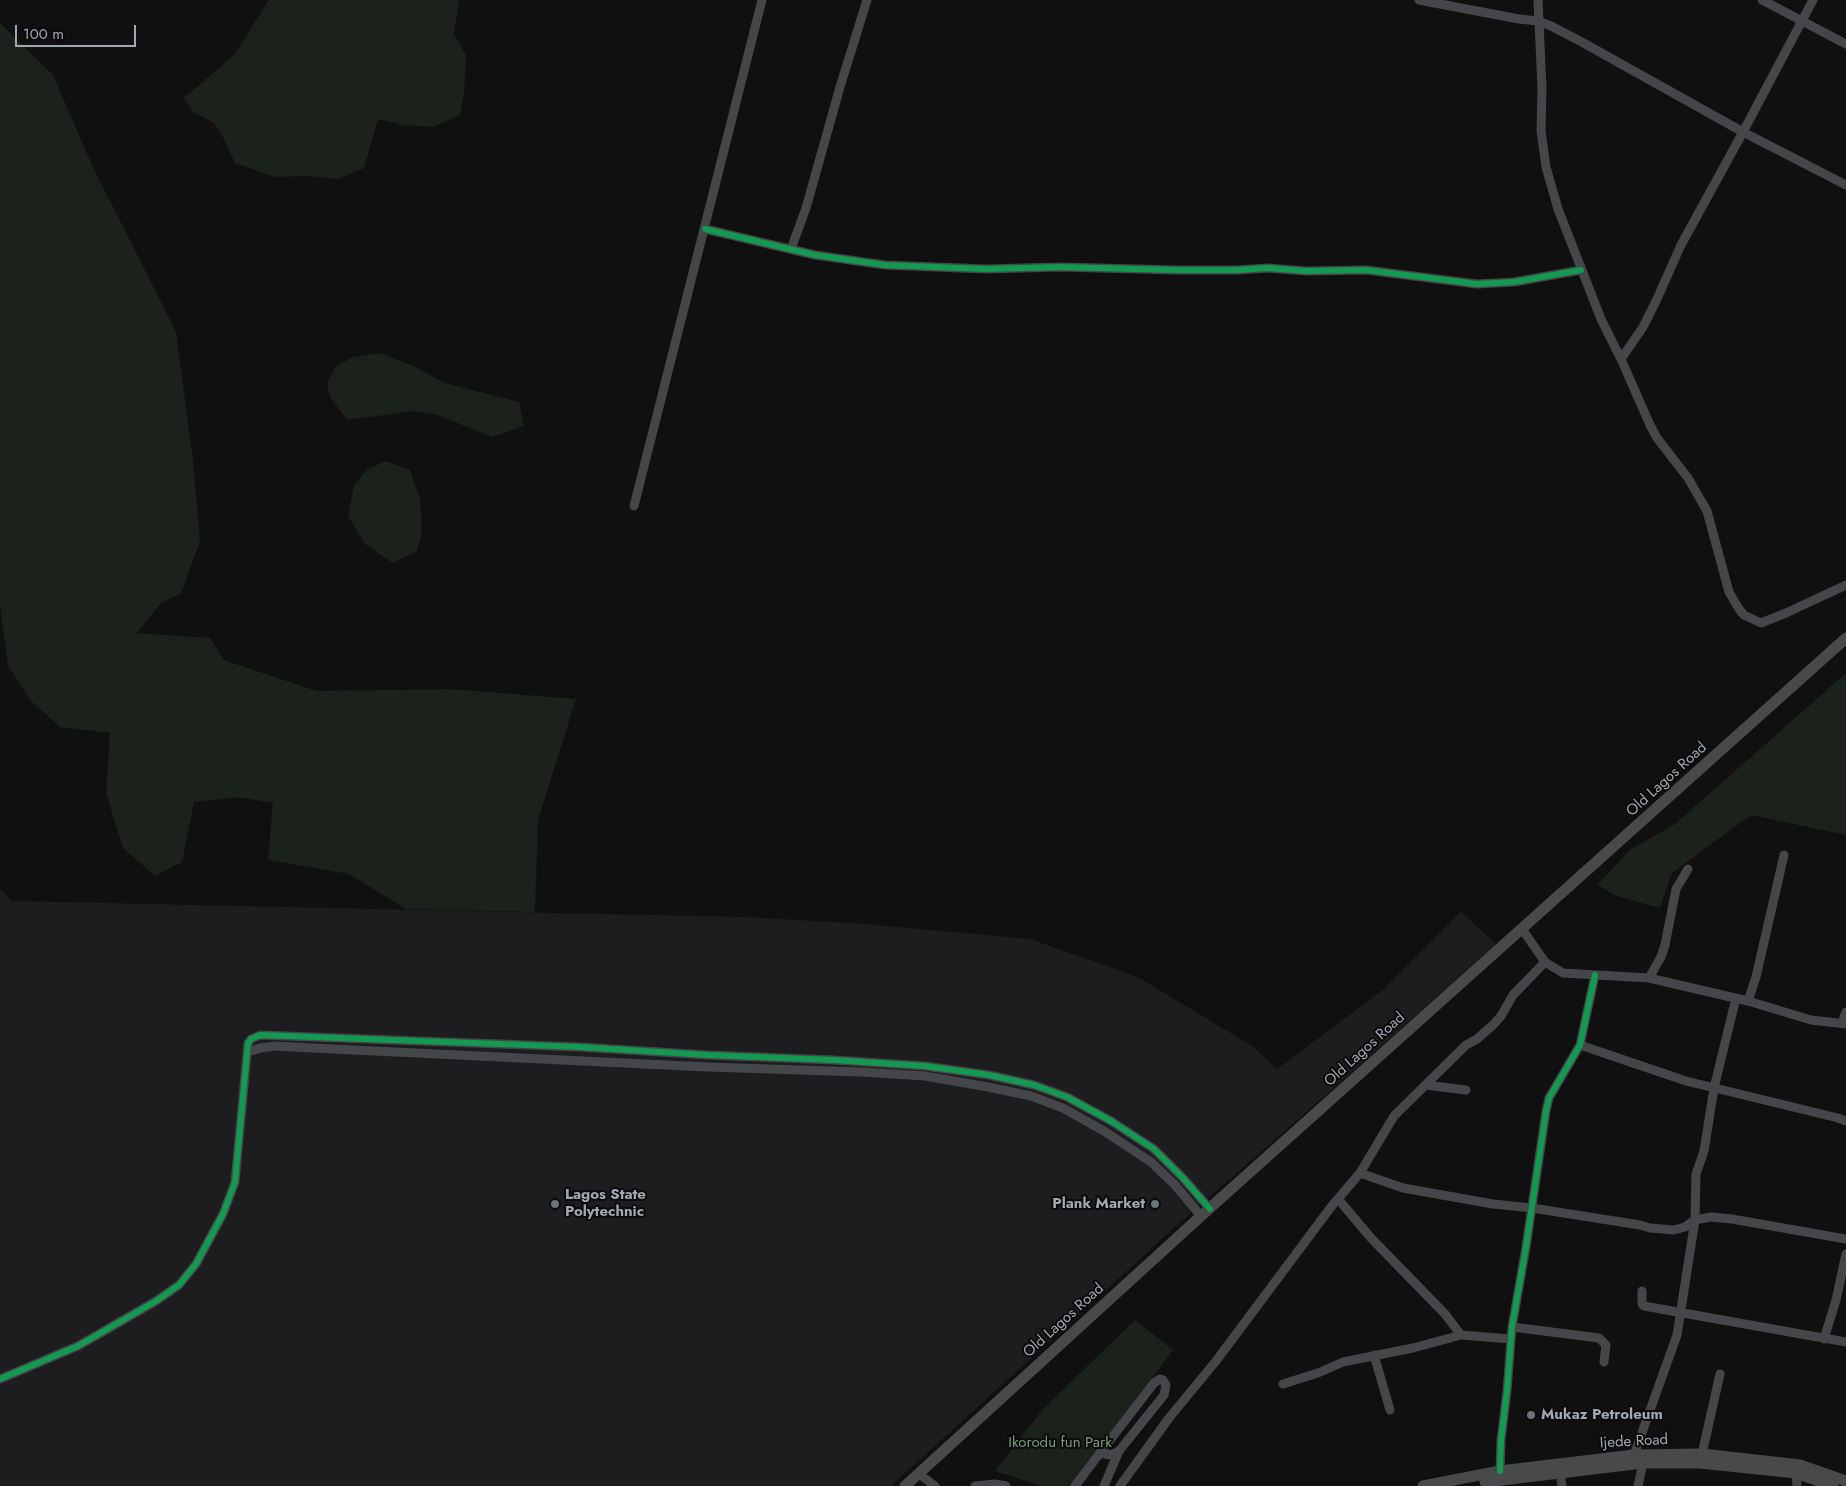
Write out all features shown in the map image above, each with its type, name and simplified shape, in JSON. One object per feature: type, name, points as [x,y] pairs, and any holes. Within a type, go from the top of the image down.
[{"type":"main road","name":"Old Lagos Road","points":[[905,1486],[1846,638]]},
{"type":"main road","name":"Ijede Road","points":[[1423,1486],[1500,1471],[1634,1455],[1702,1454],[1800,1465],[1846,1481]]},
{"type":"main road","name":"Ijede Road","points":[[1461,1486],[1498,1479],[1644,1463],[1700,1463],[1796,1473],[1833,1486]]},
{"type":"street","points":[[634,506],[762,0]]},
{"type":"street","points":[[791,249],[806,208],[845,69],[867,0]]},
{"type":"street","points":[[1419,0],[1538,21],[1580,41],[1744,132],[1846,185]]},
{"type":"street","points":[[1538,0],[1542,131],[1546,167],[1558,209],[1600,319],[1621,359],[1646,417],[1657,438],[1688,478],[1707,511],[1729,592],[1744,615],[1761,623],[1846,585]]},
{"type":"street","points":[[1762,0],[1846,44]]},
{"type":"street","points":[[1621,359],[1643,327],[1680,245],[1744,132],[1813,0]]},
{"type":"street","points":[[705,229],[815,255],[885,265],[986,268],[1366,270],[1477,284],[1514,282],[1581,270]]},
{"type":"street","points":[[1748,1001],[1756,977],[1784,856]]},
{"type":"street","points":[[1649,978],[1661,957],[1665,945],[1676,889],[1688,870]]},
{"type":"street","points":[[1522,929],[1545,962],[1564,974],[1649,978],[1748,1001],[1811,1020],[1844,1024],[1846,1012]]},
{"type":"street","points":[[1120,1486],[1169,1418],[1360,1173],[1394,1116],[1466,1045],[1493,1025],[1501,1016],[1513,994],[1545,962]]},
{"type":"street","points":[[1500,1471],[1500,1440],[1507,1391],[1512,1327],[1546,1111],[1549,1098],[1580,1045],[1595,975]]},
{"type":"street","points":[[1634,1455],[1677,1335],[1695,1220],[1696,1174],[1704,1151],[1714,1088],[1736,998]]},
{"type":"street","points":[[0,1378],[78,1346],[156,1301],[179,1285],[196,1264],[223,1214],[235,1182],[248,1043],[260,1035],[580,1047],[834,1060],[925,1066],[989,1076],[1034,1085],[1067,1097],[1111,1121],[1154,1149],[1183,1178],[1206,1213]]},
{"type":"street","points":[[1580,1045],[1686,1081],[1838,1118],[1846,1122]]},
{"type":"street","points":[[248,1052],[276,1046],[708,1068],[862,1072],[925,1076],[1031,1096],[1063,1108],[1104,1131],[1151,1162],[1206,1213]]},
{"type":"street","points":[[1425,1085],[1466,1090]]},
{"type":"street","points":[[1360,1173],[1403,1188],[1493,1204],[1532,1208],[1665,1230],[1685,1227],[1695,1220],[1711,1217],[1846,1239]]},
{"type":"street","points":[[1338,1199],[1371,1238],[1445,1314],[1461,1335]]},
{"type":"street","points":[[1824,1339],[1836,1300],[1846,1254]]},
{"type":"street","points":[[1642,1291],[1642,1304],[1644,1306],[1846,1342]]},
{"type":"street","points":[[1512,1327],[1599,1338],[1606,1346],[1604,1362]]},
{"type":"street","points":[[1283,1384],[1318,1373],[1343,1362],[1413,1348],[1461,1335],[1511,1339]]},
{"type":"street","points":[[1374,1355],[1390,1410]]},
{"type":"street","points":[[1702,1454],[1720,1374]]},
{"type":"street","points":[[1075,1486],[1154,1383],[1160,1379],[1163,1380],[1166,1385],[1164,1395],[1119,1451],[1104,1486]]},
{"type":"street","points":[[1100,1452],[1110,1455],[1119,1451]]},
{"type":"street","points":[[1638,1486],[1644,1463]]},
{"type":"street","points":[[1560,1472],[1562,1486]]},
{"type":"street","points":[[1796,1473],[1797,1486]]},
{"type":"street","points":[[919,1474],[935,1486]]},
{"type":"street","points":[[975,1486],[994,1484],[1006,1486]]},
{"type":"shaded area","name":"Lagos State Polytechnic","points":[[0,889],[12,901],[743,917],[852,923],[1030,939],[1138,977],[1252,1046],[1277,1069],[1383,990],[1461,912],[1496,944],[1176,1226],[891,1486],[0,1486]]},
{"type":"green space","points":[[269,0],[459,0],[454,34],[466,55],[464,95],[460,115],[433,127],[403,125],[378,119],[364,168],[338,179],[307,176],[275,177],[235,163],[214,123],[193,112],[184,98],[234,55]]},
{"type":"green space","points":[[0,23],[53,75],[92,165],[176,332],[193,460],[200,541],[181,594],[162,602],[137,633],[210,638],[224,660],[317,691],[450,689],[576,699],[538,820],[535,912],[406,909],[349,874],[268,860],[273,803],[237,797],[194,802],[182,862],[155,876],[123,848],[106,793],[110,733],[60,727],[30,700],[8,665],[0,606]]},
{"type":"green space","points":[[379,353],[411,365],[445,383],[519,402],[524,426],[492,437],[435,414],[414,411],[347,420],[330,397],[327,383],[335,367],[353,357]]},
{"type":"green space","points":[[386,461],[410,470],[420,499],[422,531],[417,551],[393,563],[365,544],[348,516],[354,485],[368,469]]},
{"type":"green space","points":[[1846,673],[1846,835],[1751,815],[1672,873],[1660,908],[1616,896],[1597,885],[1630,850],[1675,824]]},
{"type":"green space","name":"Ikorodu fun Park","points":[[1135,1320],[1173,1350],[1071,1486],[1042,1486],[995,1471],[1043,1409]]},
{"type":"cycle path","points":[[705,229],[815,255],[885,265],[986,269],[1060,267],[1176,270],[1268,268],[1306,271],[1366,270],[1477,284],[1514,282],[1581,270]]},
{"type":"cycle path","points":[[1500,1471],[1501,1440],[1512,1327],[1546,1111],[1549,1098],[1580,1045],[1595,975]]},
{"type":"cycle path","points":[[0,1379],[78,1346],[156,1301],[179,1285],[196,1264],[223,1214],[235,1182],[248,1043],[251,1039],[260,1035],[580,1047],[834,1060],[925,1066],[989,1075],[1034,1085],[1067,1097],[1111,1121],[1154,1149],[1210,1209]]},
{"type":"place","name":"Lagos State Polytechnic","points":[[555,1204]]},
{"type":"place","name":"Plank Market","points":[[1155,1204]]},
{"type":"place","name":"Mukaz Petroleum","points":[[1531,1415]]}]
